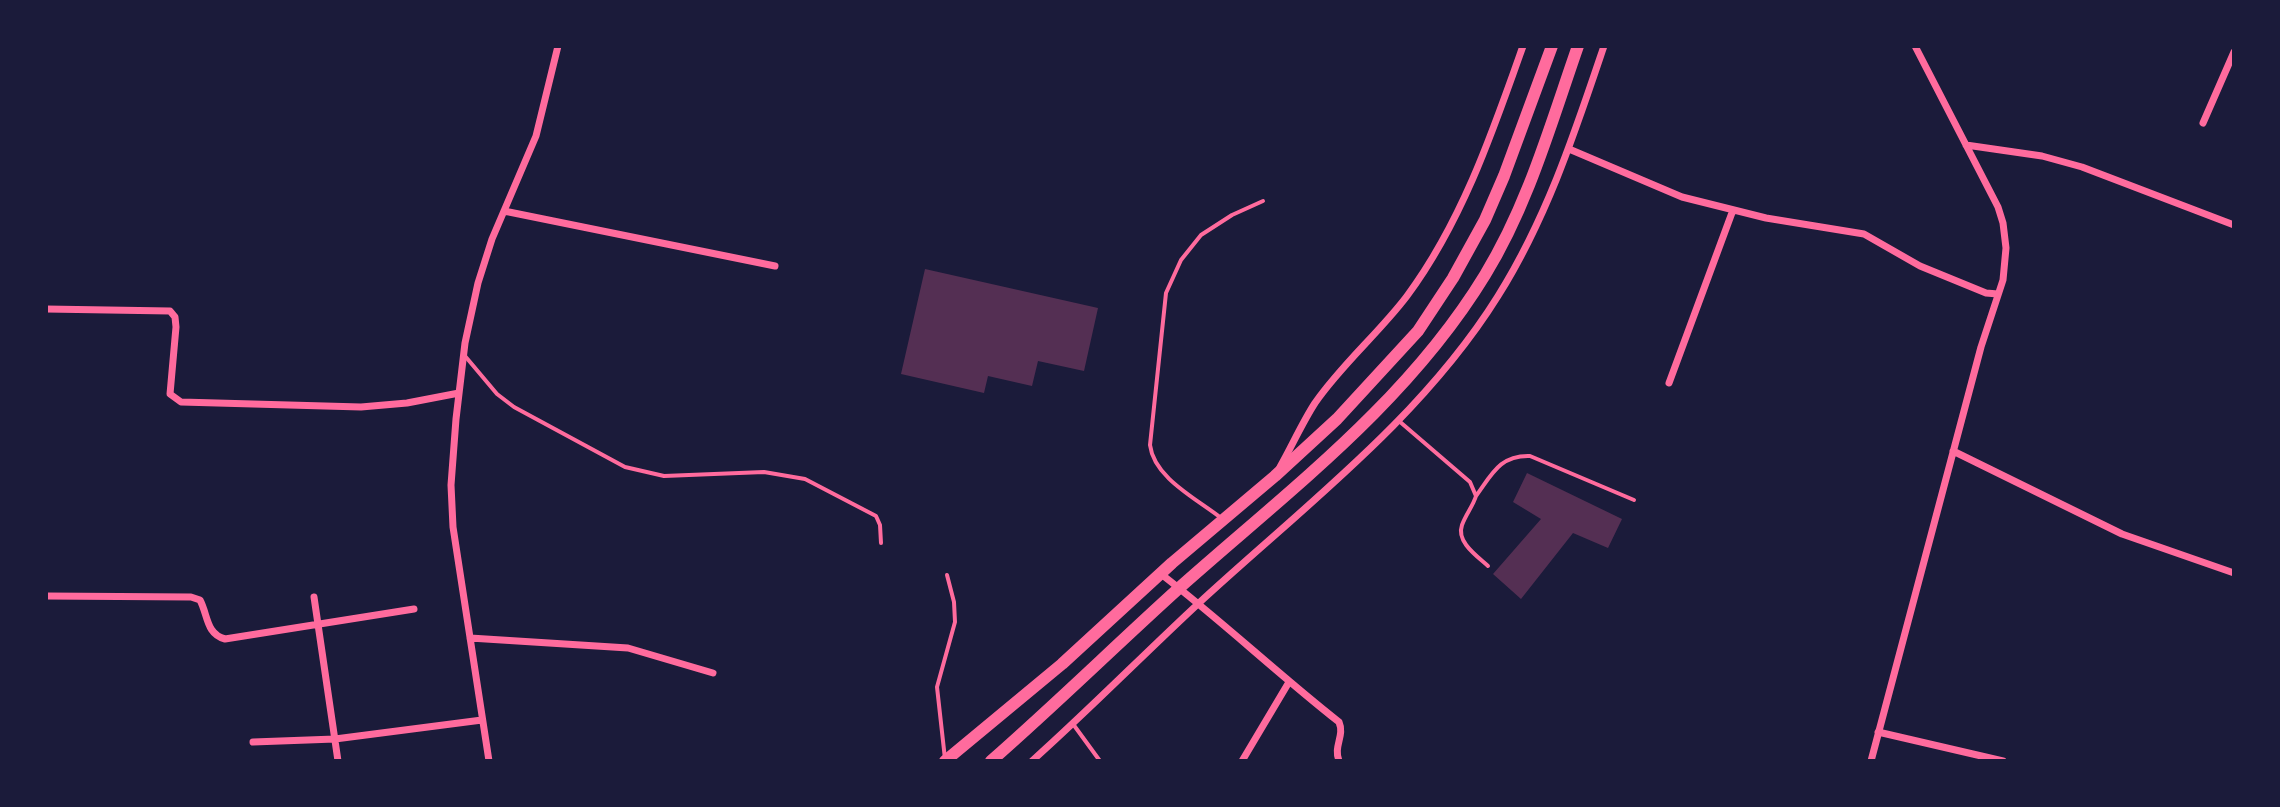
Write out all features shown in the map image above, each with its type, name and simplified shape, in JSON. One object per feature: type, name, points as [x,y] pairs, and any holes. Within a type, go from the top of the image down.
[{"type":"highway","points":[[945,761],[1062,664],[1275,476],[1337,419],[1409,341],[1453,278],[1504,176],[1552,46]]},
{"type":"highway","points":[[991,761],[1179,588],[1282,501],[1348,440],[1395,393],[1437,344],[1485,275],[1513,223],[1578,46]]},
{"type":"street","points":[[489,761],[453,527],[451,499],[459,393],[478,283],[536,136],[558,46]]},
{"type":"street","points":[[1275,476],[1314,405],[1408,295],[1440,243],[1467,191],[1523,46]]},
{"type":"street","points":[[1032,761],[1398,420],[1465,345],[1534,234],[1569,149],[1604,46]]},
{"type":"street","points":[[1871,761],[1981,347],[2003,280],[2006,248],[1998,207],[1915,46]]},
{"type":"street","points":[[2203,123],[2234,52]]},
{"type":"street","points":[[1966,145],[2042,156],[2082,167],[2234,225]]},
{"type":"street","points":[[1569,149],[1682,197],[1766,218],[1864,234],[1920,266],[1976,289],[1998,294]]},
{"type":"street","points":[[1669,383],[1733,210]]},
{"type":"street","points":[[504,211],[775,266]]},
{"type":"street","points":[[46,309],[170,311],[175,317],[176,327],[170,394],[181,402],[361,407],[407,403],[459,393]]},
{"type":"street","points":[[1953,451],[2122,534],[2234,573]]},
{"type":"street","points":[[1161,574],[1339,722],[1342,732],[1336,752],[1339,761]]},
{"type":"street","points":[[46,596],[191,597],[200,600],[215,636],[225,639],[414,609]]},
{"type":"street","points":[[314,597],[338,761]]},
{"type":"street","points":[[470,638],[628,648],[713,673]]},
{"type":"street","points":[[1242,761],[1289,682]]},
{"type":"street","points":[[253,742],[335,739],[482,720]]},
{"type":"street","points":[[1878,732],[2003,761]]},
{"type":"lane","points":[[1223,520],[1167,476],[1152,457],[1150,445],[1166,293],[1181,260],[1201,235],[1232,215],[1263,201]]},
{"type":"lane","points":[[464,354],[497,394],[514,407],[625,467],[664,476],[764,472],[805,479],[876,516],[881,543]]},
{"type":"lane","points":[[1398,420],[1470,482],[1476,496]]},
{"type":"lane","points":[[1488,566],[1464,542],[1462,524],[1476,496],[1506,459],[1517,455],[1530,456],[1634,500]]},
{"type":"lane","points":[[945,761],[937,687],[955,622],[947,575]]},
{"type":"lane","points":[[1073,724],[1100,761]]},
{"type":"building","points":[[925,269],[1098,308],[1084,371],[1038,361],[1032,386],[988,376],[984,393],[901,374]]},
{"type":"building","points":[[1527,473],[1622,519],[1608,548],[1573,533],[1521,599],[1493,574],[1541,519],[1513,502]]}]
